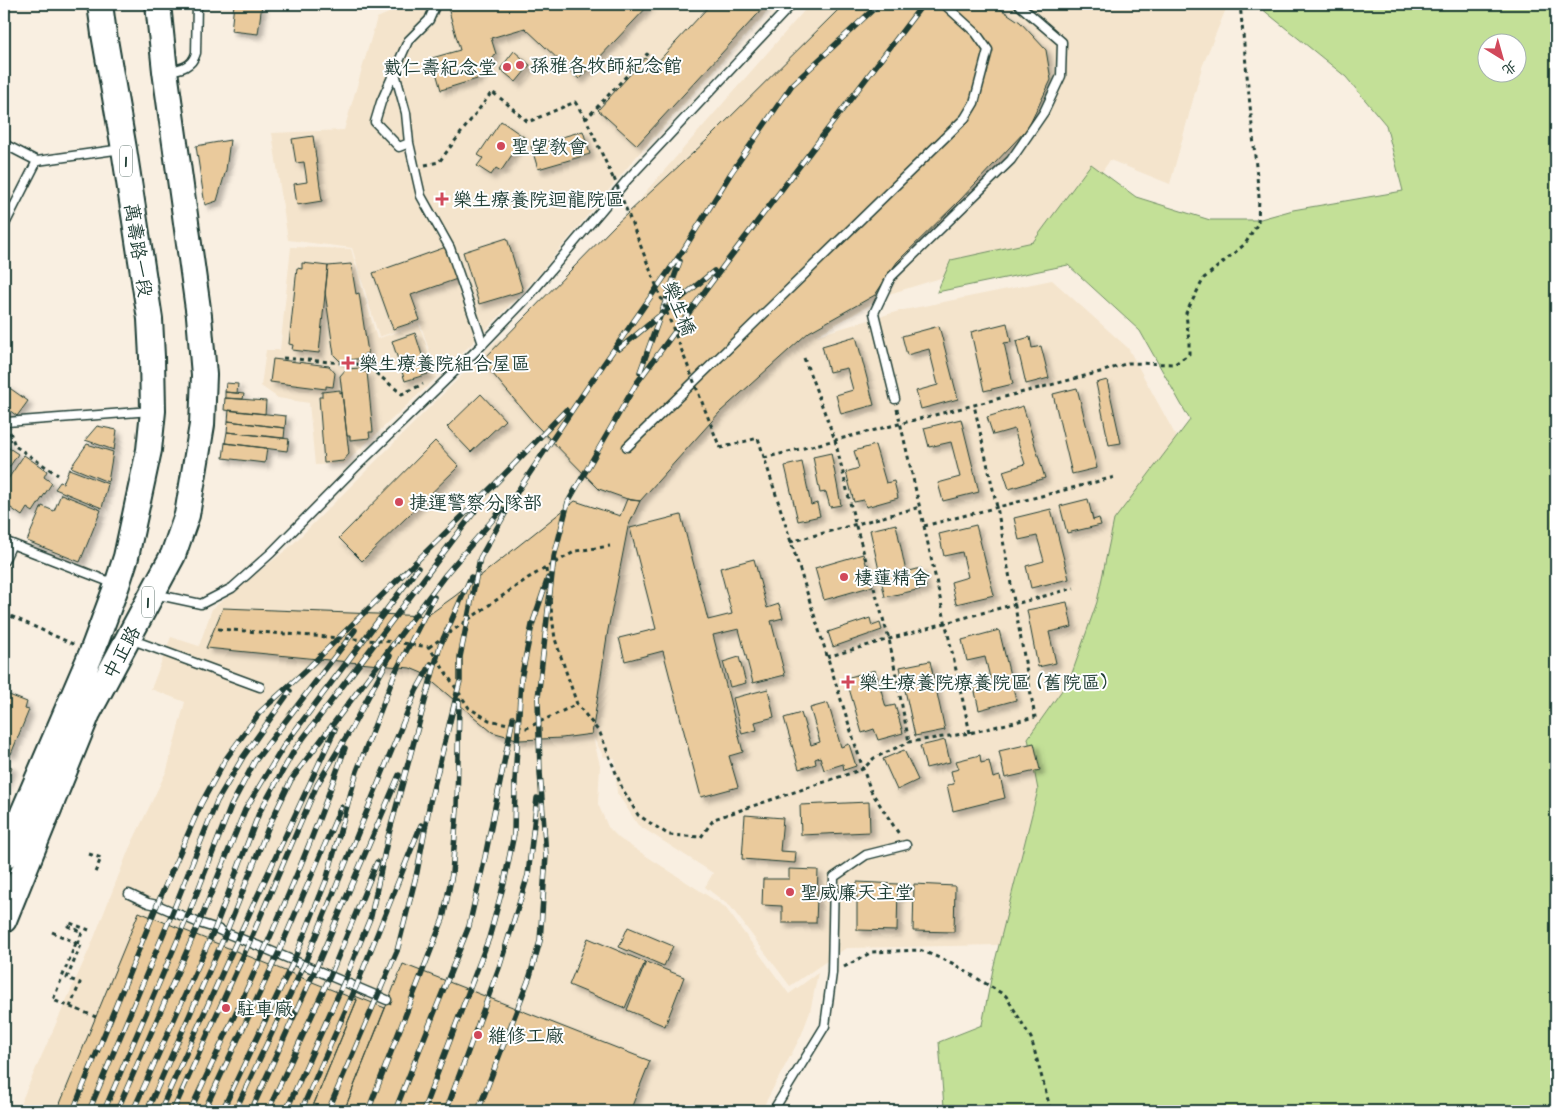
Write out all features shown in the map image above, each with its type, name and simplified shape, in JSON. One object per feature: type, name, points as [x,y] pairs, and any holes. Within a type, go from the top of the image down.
[{"type":"main road","name":"萬壽路一段","points":[[100,4],[150,319]]},
{"type":"main road","name":"1","points":[[158,4],[165,72]]},
{"type":"main road","name":"中正路","points":[[4,920],[88,713],[173,556],[188,515],[202,425],[204,375],[199,316],[165,72]]},
{"type":"main road","name":"中正路","points":[[4,857],[92,652],[126,557],[149,450],[152,411],[150,319]]},
{"type":"main road","points":[[117,585],[152,594]]},
{"type":"lane","points":[[165,72],[188,66],[194,59],[196,53],[197,4]]},
{"type":"lane","points":[[409,143],[399,147],[375,122],[381,102],[408,41],[429,20],[436,4]]},
{"type":"lane","points":[[152,594],[201,604],[232,588],[271,554],[357,466],[530,296],[628,180],[792,4]]},
{"type":"lane","points":[[627,447],[965,118],[974,103],[988,50],[976,33],[944,4]]},
{"type":"lane","points":[[895,398],[874,313],[891,278],[1011,160],[1044,112],[1061,76],[1062,42],[1018,4]]},
{"type":"lane","points":[[395,73],[406,113],[409,143],[421,196],[450,248],[483,344]]},
{"type":"lane","points":[[4,144],[37,161],[124,149]]},
{"type":"lane","points":[[4,226],[37,161]]},
{"type":"lane","points":[[5,421],[152,411]]},
{"type":"lane","points":[[4,561],[8,543],[117,585]]},
{"type":"lane","points":[[128,638],[260,687]]},
{"type":"lane","points":[[773,1111],[825,1026],[832,973],[834,877],[866,855],[906,845]]},
{"type":"lane","points":[[129,894],[272,951],[387,1000]]},
{"type":"path","points":[[906,845],[871,791],[764,458],[974,405],[1128,363],[1175,364],[1189,354],[1186,313],[1190,304],[1204,278],[1245,244],[1258,223],[1259,197],[1240,4]]},
{"type":"path","points":[[414,168],[440,162],[492,92],[528,122],[575,102],[586,119],[647,54],[657,63]]},
{"type":"path","name":"樂生橋","points":[[586,119],[614,178],[720,448],[758,438],[764,458]]},
{"type":"path","points":[[283,358],[366,365],[402,394],[429,380]]},
{"type":"path","points":[[804,358],[835,440],[855,523],[890,639],[909,742]]},
{"type":"path","points":[[895,398],[970,733]]},
{"type":"path","points":[[546,569],[555,639],[577,704],[600,733],[622,788],[638,815],[669,835],[701,837],[714,819],[864,769],[874,758],[909,742],[970,733],[1035,717],[997,507],[974,405]]},
{"type":"path","points":[[5,421],[15,446],[58,475]]},
{"type":"path","points":[[924,526],[1116,477]]},
{"type":"path","points":[[790,542],[920,506]]},
{"type":"path","points":[[218,629],[395,642],[429,647],[528,578],[576,551],[610,546]]},
{"type":"path","points":[[827,657],[1074,588]]},
{"type":"path","points":[[4,613],[75,646]]},
{"type":"path","points":[[429,647],[469,708],[490,720],[527,728],[577,704]]},
{"type":"path","points":[[89,854],[101,858],[94,875]]},
{"type":"path","points":[[70,1007],[80,982],[67,978],[82,932],[68,926],[70,923],[89,930]]},
{"type":"path","points":[[52,932],[78,944]]},
{"type":"path","points":[[78,944],[53,1000],[96,1017]]},
{"type":"path","points":[[832,973],[872,952],[920,950],[952,963],[1006,996],[1031,1038],[1051,1111]]},
{"type":"shaded area","name":"樂生療養院迴龍院區","points":[[398,4],[774,4],[636,157],[535,279],[438,376],[420,323],[379,337],[352,248],[288,240],[272,133],[344,130],[377,18],[398,9]]},
{"type":"shaded area","points":[[810,4],[1228,4],[1202,67],[1170,184],[1110,160],[1050,249],[957,273],[889,294],[815,336],[899,311],[1052,280],[1128,348],[1183,449],[1043,785],[999,945],[846,948],[790,986],[731,907],[705,887],[713,873],[638,825],[617,793],[615,758],[604,757],[593,737],[600,765],[598,804],[608,827],[620,839],[725,907],[789,994],[818,973],[810,1012],[801,1036],[761,1111],[17,1111],[92,943],[129,849],[167,770],[185,702],[151,689],[171,637],[199,646],[212,609],[291,546],[499,338],[516,360],[550,329],[648,189]]},
{"type":"shaded area","name":"樂生療養院組合屋區","points":[[291,247],[351,249],[377,339],[419,324],[437,377],[344,464],[315,465],[309,403],[278,398],[261,386],[266,350],[280,350]]},
{"type":"green space","points":[[1256,4],[1556,4],[1556,1111],[957,1111],[944,1107],[939,1042],[982,1025],[993,969],[1038,790],[1028,738],[1070,679],[1097,602],[1114,520],[1190,420],[1140,331],[1068,265],[937,292],[951,260],[1033,242],[1091,164],[1136,197],[1210,220],[1257,220],[1293,210],[1403,191],[1386,125],[1346,77]]},
{"type":"building","points":[[234,4],[262,4],[258,34],[231,31]]},
{"type":"building","points":[[447,4],[650,4],[579,79],[525,28],[491,38],[496,54],[477,79],[441,90],[432,58],[460,50]]},
{"type":"building","points":[[711,4],[767,4],[637,145],[598,110],[645,58],[654,66]]},
{"type":"building","points":[[844,4],[993,4],[1020,22],[1046,50],[1051,80],[1028,128],[960,200],[897,262],[875,295],[809,332],[720,412],[640,501],[630,500],[599,489],[533,422],[482,361],[615,225],[707,140]]},
{"type":"building","points":[[514,51],[530,65],[516,82],[500,69]]},
{"type":"building","name":"聖望教會","points":[[501,121],[524,137],[501,171],[496,168],[491,175],[477,166],[483,158],[478,155]]},
{"type":"building","points":[[583,131],[590,154],[538,169],[531,146]]},
{"type":"building","points":[[313,136],[322,201],[297,205],[294,184],[307,182],[304,162],[296,163],[292,139]]},
{"type":"building","points":[[230,140],[226,170],[217,201],[205,205],[196,146]]},
{"type":"building","points":[[507,238],[523,291],[479,304],[463,252]]},
{"type":"building","points":[[446,247],[457,279],[411,295],[420,320],[393,329],[373,273]]},
{"type":"building","points":[[302,263],[328,266],[319,353],[292,350],[293,345],[289,344],[297,268],[302,269]]},
{"type":"building","points":[[351,264],[356,294],[359,293],[368,353],[364,354],[364,358],[340,361],[334,355],[325,292],[328,266]]},
{"type":"building","points":[[1007,323],[1011,342],[1004,343],[1013,384],[984,391],[971,332]]},
{"type":"building","points":[[939,326],[958,399],[921,409],[916,391],[938,385],[929,349],[907,355],[902,336]]},
{"type":"building","points":[[415,333],[428,374],[405,381],[392,341]]},
{"type":"building","points":[[856,336],[874,405],[841,414],[836,395],[853,390],[847,368],[829,372],[822,346]]},
{"type":"building","points":[[1030,337],[1032,348],[1041,346],[1049,378],[1026,384],[1016,341]]},
{"type":"building","points":[[273,359],[329,366],[335,373],[333,387],[326,386],[326,389],[270,382]]},
{"type":"building","points":[[361,368],[362,372],[367,372],[373,432],[369,432],[370,438],[350,440],[350,436],[347,436],[340,376],[346,369]]},
{"type":"building","points":[[1107,380],[1121,443],[1109,445],[1096,383]]},
{"type":"building","points":[[226,383],[238,384],[237,393],[225,392]]},
{"type":"building","points":[[4,384],[28,401],[17,416],[9,410],[6,414],[4,413]]},
{"type":"building","points":[[1077,388],[1097,468],[1072,474],[1053,394]]},
{"type":"building","points":[[340,390],[340,393],[342,392],[349,454],[343,461],[324,463],[319,397],[322,397],[322,392]]},
{"type":"building","points":[[225,392],[244,394],[243,399],[225,398]]},
{"type":"building","points":[[481,394],[505,420],[471,452],[447,427]]},
{"type":"building","points":[[225,398],[266,401],[265,414],[224,410]]},
{"type":"building","points":[[1023,406],[1045,478],[1009,489],[1003,471],[1025,464],[1014,429],[993,435],[987,417]]},
{"type":"building","points":[[229,410],[286,416],[285,428],[228,421]]},
{"type":"building","points":[[961,419],[979,492],[943,501],[938,483],[960,477],[951,442],[929,447],[924,428]]},
{"type":"building","points":[[228,421],[285,428],[284,438],[227,432]]},
{"type":"building","points":[[97,426],[117,430],[114,450],[85,440]]},
{"type":"building","points":[[227,432],[289,439],[287,451],[225,443]]},
{"type":"building","points":[[4,439],[8,442],[6,446],[18,454],[4,475]]},
{"type":"building","name":"捷運警察分隊部","points":[[435,441],[459,466],[362,561],[339,538]]},
{"type":"building","points":[[225,443],[267,448],[265,463],[223,458]]},
{"type":"building","points":[[87,444],[113,452],[108,482],[71,467]]},
{"type":"building","points":[[875,445],[886,483],[894,481],[898,498],[866,507],[864,500],[854,502],[846,472],[859,468],[854,451]]},
{"type":"building","points":[[831,453],[841,505],[830,507],[826,492],[820,493],[813,457]]},
{"type":"building","points":[[24,455],[47,471],[44,477],[52,483],[33,512],[27,508],[22,516],[4,503],[4,485]]},
{"type":"building","points":[[802,462],[811,505],[817,503],[820,516],[798,521],[785,466]]},
{"type":"building","points":[[69,469],[108,484],[102,508],[55,489],[60,482],[63,483]]},
{"type":"building","points":[[61,494],[101,510],[80,562],[27,541],[42,506],[54,511]]},
{"type":"building","points":[[627,499],[640,501],[628,527],[608,630],[592,734],[520,740],[492,732],[422,673],[410,668],[206,648],[223,608],[427,616],[575,501],[620,516]]},
{"type":"building","points":[[1088,499],[1093,520],[1099,518],[1101,525],[1067,533],[1060,506]]},
{"type":"building","points":[[1051,509],[1069,579],[1031,588],[1026,566],[1044,561],[1037,536],[1019,540],[1014,518]]},
{"type":"building","points":[[681,515],[708,620],[732,614],[720,568],[754,559],[767,608],[779,604],[783,618],[771,621],[785,675],[753,683],[739,629],[713,635],[743,752],[729,756],[738,787],[701,797],[663,651],[625,661],[619,638],[656,629],[630,528]]},
{"type":"building","points":[[896,524],[906,572],[921,568],[926,588],[885,597],[870,530]]},
{"type":"building","points":[[976,525],[994,595],[956,604],[951,582],[968,577],[962,552],[944,556],[939,534]]},
{"type":"building","name":"棲蓮精舍","points":[[863,554],[873,586],[824,600],[815,568]]},
{"type":"building","points":[[1067,602],[1072,627],[1049,632],[1056,663],[1038,667],[1027,610]]},
{"type":"building","points":[[870,618],[872,626],[880,623],[882,630],[833,647],[828,632]]},
{"type":"building","points":[[999,630],[1016,700],[979,710],[974,687],[991,682],[985,657],[967,661],[962,640]]},
{"type":"building","points":[[739,657],[746,683],[730,687],[723,662]]},
{"type":"building","points":[[930,661],[945,730],[915,736],[900,667]]},
{"type":"building","points":[[875,670],[886,707],[895,705],[903,733],[878,740],[874,729],[862,733],[846,678]]},
{"type":"building","points":[[768,689],[774,717],[755,722],[757,730],[742,734],[733,698]]},
{"type":"building","points":[[4,693],[27,702],[25,709],[29,710],[11,754],[5,752],[4,755]]},
{"type":"building","points":[[828,703],[841,747],[849,744],[856,766],[844,770],[843,764],[824,770],[820,757],[815,759],[816,764],[799,769],[784,718],[801,713],[811,745],[820,742],[810,708]]},
{"type":"building","points":[[945,740],[950,762],[926,768],[920,746]]},
{"type":"building","points":[[1034,743],[1040,770],[1005,778],[999,751]]},
{"type":"building","points":[[904,750],[918,780],[897,790],[883,759]]},
{"type":"building","points":[[980,755],[981,763],[989,761],[993,778],[1000,776],[1005,798],[953,811],[947,785],[954,784],[951,771],[959,769],[956,761]]},
{"type":"building","points":[[4,764],[12,767],[4,787]]},
{"type":"building","points":[[869,802],[870,832],[801,835],[800,805]]},
{"type":"building","points":[[745,815],[783,818],[780,851],[796,852],[795,863],[742,859]]},
{"type":"building","name":"聖威廉天主堂","points":[[789,869],[818,870],[816,923],[782,923],[782,906],[762,905],[763,879],[789,879]]},
{"type":"building","points":[[857,882],[898,884],[897,931],[857,930]]},
{"type":"building","points":[[914,884],[955,886],[954,932],[913,931]]},
{"type":"building","name":"駐車廠","points":[[139,912],[357,1000],[311,1111],[57,1111]]},
{"type":"building","points":[[628,927],[673,946],[664,966],[619,947]]},
{"type":"building","points":[[588,938],[645,962],[625,1008],[569,985]]},
{"type":"building","points":[[646,962],[684,977],[665,1026],[627,1010]]},
{"type":"building","name":"維修工廠","points":[[403,964],[650,1061],[630,1111],[344,1111]]},
{"type":"building","points":[[355,996],[385,1008],[344,1111],[311,1111],[357,1000]]},
{"type":"railway","points":[[328,1111],[397,951],[417,872],[430,802],[460,681],[460,657],[480,558],[519,489],[684,249],[731,173],[792,85],[879,4]]},
{"type":"railway","points":[[478,1111],[530,976],[540,941],[546,856],[540,772],[538,698],[554,557],[568,502],[636,384],[923,4]]},
{"type":"railway","points":[[640,372],[680,261]]},
{"type":"railway","points":[[619,349],[714,271]]},
{"type":"railway","points":[[73,1111],[157,905],[201,804],[225,760],[260,712],[306,670],[496,483],[566,410]]},
{"type":"railway","points":[[147,1111],[226,933],[268,828],[291,780],[446,574],[502,509]]},
{"type":"railway","points":[[133,1111],[215,928],[259,813],[295,749],[475,511]]},
{"type":"railway","points":[[117,1111],[199,923],[245,810],[285,744],[418,568]]},
{"type":"railway","points":[[286,1111],[344,982],[371,916],[388,837],[440,646],[471,577]]},
{"type":"railway","points":[[423,1111],[489,938],[504,883],[514,834],[521,679],[532,625],[548,578]]},
{"type":"railway","points":[[222,1111],[294,960],[326,881],[357,771],[395,673],[434,597]]},
{"type":"railway","points":[[104,1111],[187,918],[231,806],[255,761],[355,630]]},
{"type":"railway","points":[[173,1111],[249,943],[317,785],[351,729],[390,656]]},
{"type":"railway","points":[[235,1111],[304,965],[416,691],[431,664]]},
{"type":"railway","points":[[89,1111],[217,801],[243,757],[290,691]]},
{"type":"railway","points":[[368,1111],[443,919],[452,874],[457,809],[459,701]]},
{"type":"railway","points":[[395,1111],[469,926],[513,718]]},
{"type":"railway","points":[[160,1111],[335,729]]},
{"type":"railway","points":[[190,1111],[292,886],[311,841],[345,748]]},
{"type":"railway","points":[[251,1111],[315,970],[399,775]]},
{"type":"railway","points":[[446,1111],[500,965],[528,875],[537,798]]},
{"type":"railway","points":[[204,1111],[278,954],[341,807]]},
{"type":"railway","points":[[301,1111],[356,987],[421,825]]},
{"type":"railway","points":[[268,1111],[330,976],[377,862]]},
{"type":"place","name":"孫雅各牧師紀念館","points":[[520,65]]},
{"type":"place","name":"戴仁壽紀念堂","points":[[507,67]]},
{"type":"place","name":"聖望教會","points":[[501,146]]},
{"type":"place","name":"樂生療養院迴龍院區","points":[[442,199]]},
{"type":"place","name":"樂生療養院組合屋區","points":[[348,363]]},
{"type":"place","name":"捷運警察分隊部","points":[[399,502]]},
{"type":"place","name":"棲蓮精舍","points":[[844,577]]},
{"type":"place","name":"樂生療養院療養院區 (舊院區)","points":[[848,682]]},
{"type":"place","name":"聖威廉天主堂","points":[[790,892]]},
{"type":"place","name":"駐車廠","points":[[226,1008]]},
{"type":"place","name":"維修工廠","points":[[478,1035]]}]
